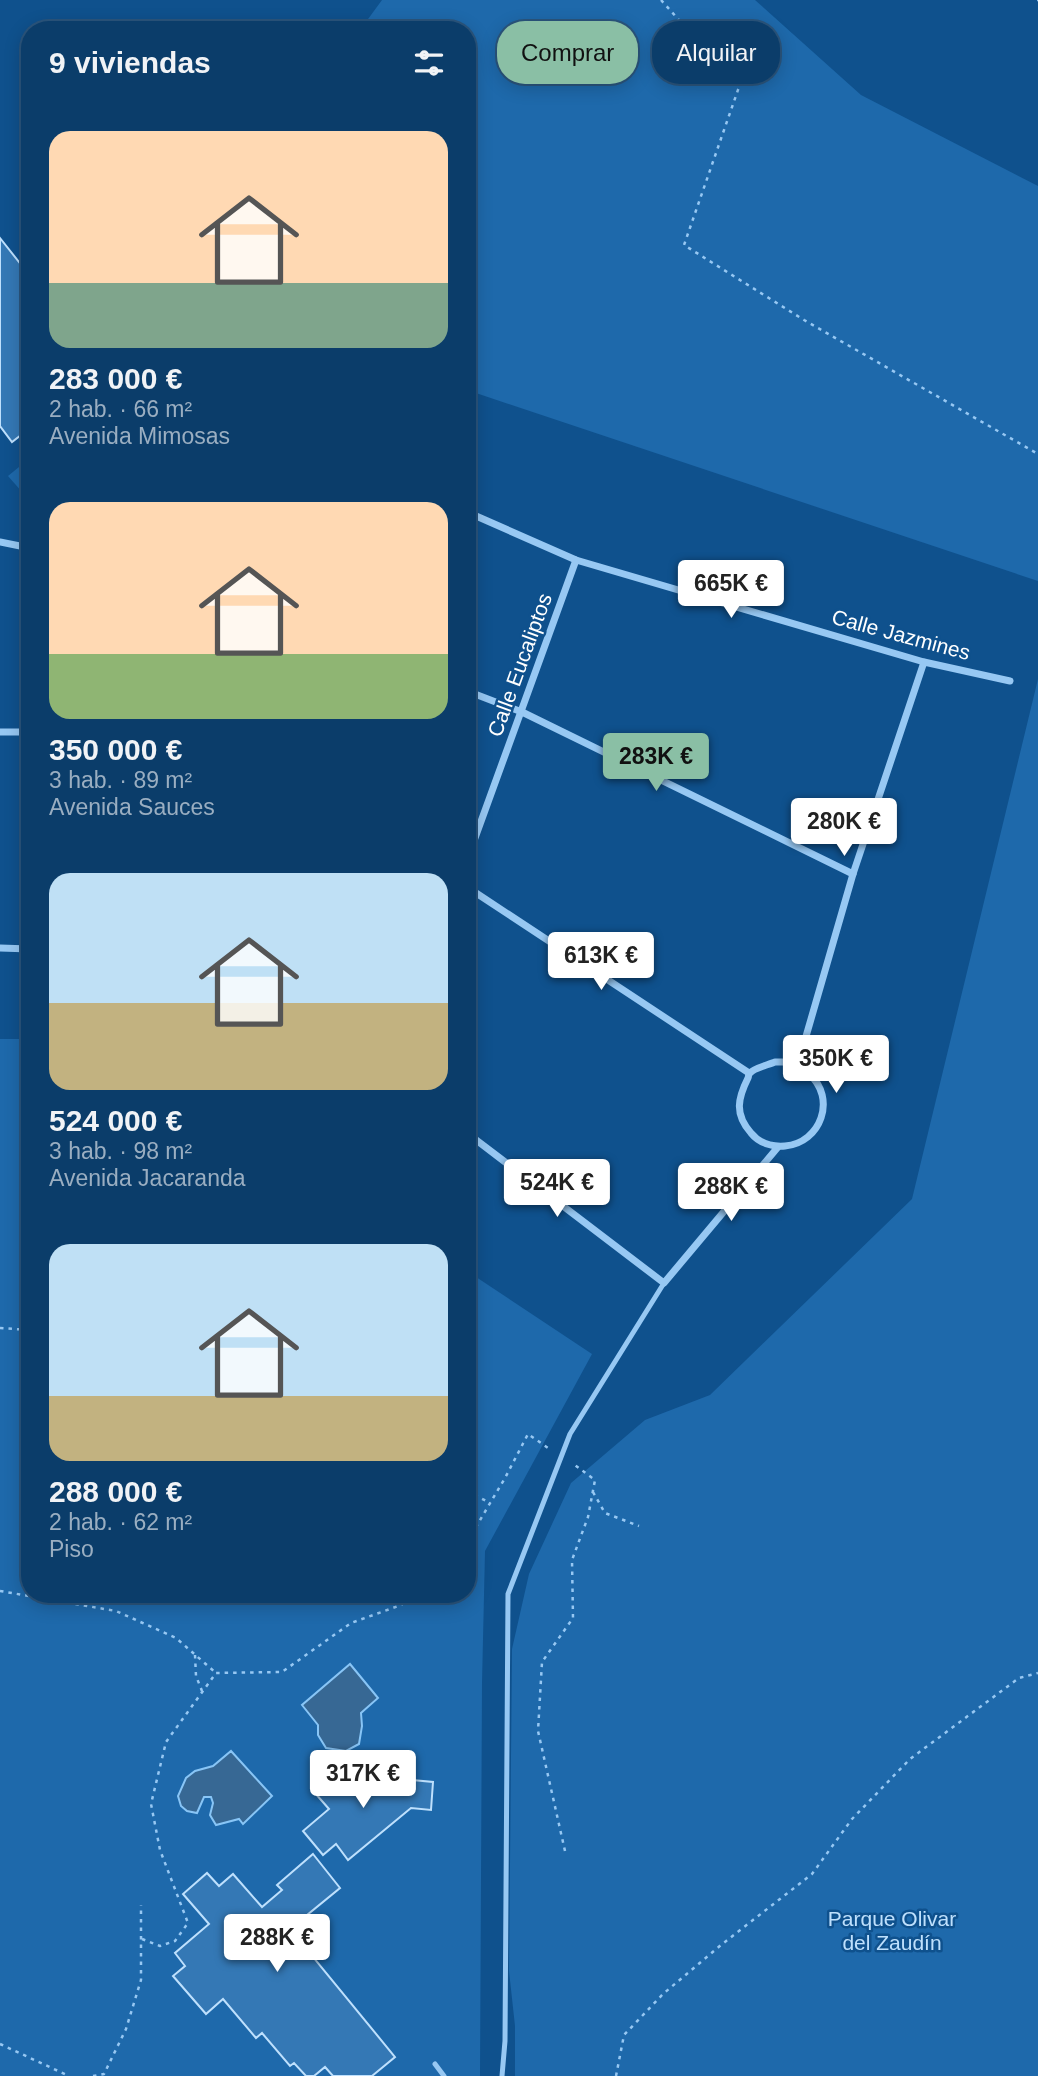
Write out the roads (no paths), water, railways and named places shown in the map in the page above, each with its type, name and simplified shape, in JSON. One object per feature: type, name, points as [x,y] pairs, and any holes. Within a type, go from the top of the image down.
[{"type":"street","name":"Calle Jazmines","points":[[476,516],[576,560],[924,662],[1010,681]]},
{"type":"street","points":[[0,542],[21,546]]},
{"type":"street","name":"Calle Eucaliptos","points":[[476,836],[576,560]]},
{"type":"street","points":[[798,1064],[853,874],[924,662]]},
{"type":"street","points":[[476,694],[522,712],[853,874]]},
{"type":"street","points":[[0,732],[21,732]]},
{"type":"street","points":[[476,893],[750,1073]]},
{"type":"street","points":[[0,948],[21,949]]},
{"type":"street","points":[[775,1062],[798,1064],[815,1079],[822,1092],[824,1107],[820,1121],[806,1139],[792,1146],[766,1144],[753,1137],[744,1125],[739,1111],[741,1089],[750,1073],[775,1062]]},
{"type":"street","points":[[476,1140],[664,1283],[778,1147]]},
{"type":"lane","points":[[502,2076],[505,2040],[508,1594],[570,1434],[664,1283]]},
{"type":"lane","points":[[435,2064],[444,2076]]},
{"type":"park label","name":"Parque Olivar del Zaudín","points":[[892,1931]]}]
